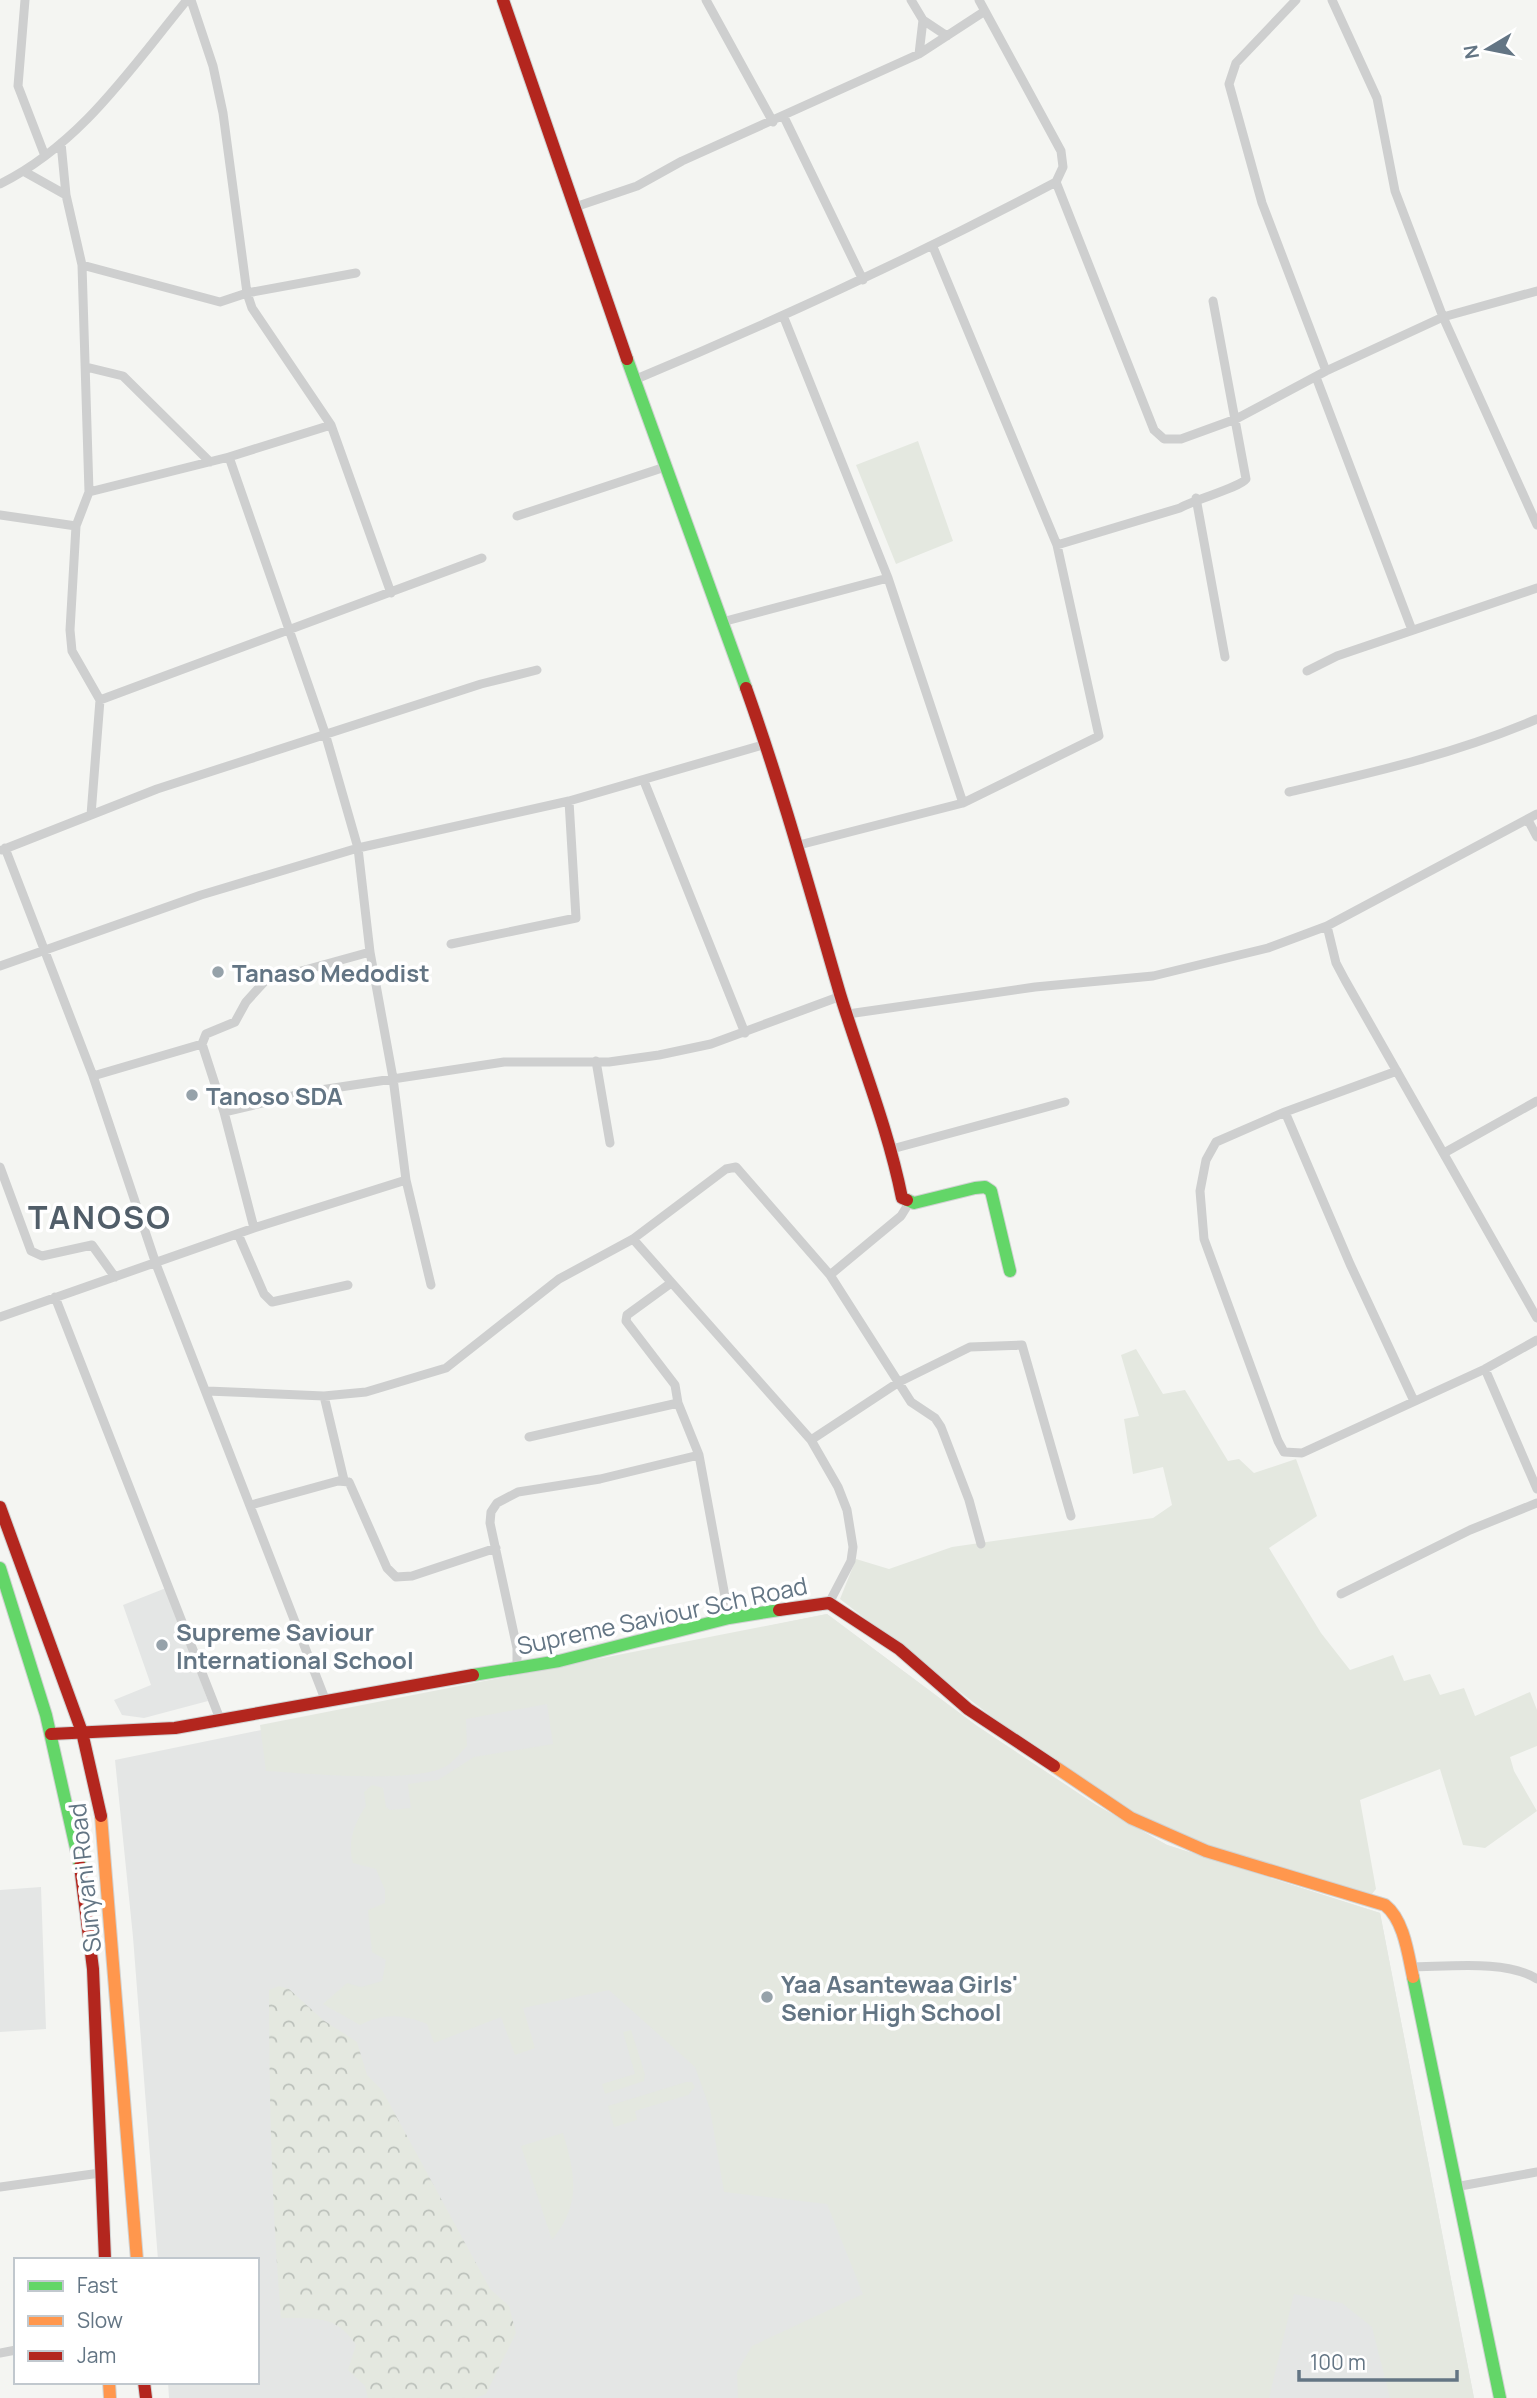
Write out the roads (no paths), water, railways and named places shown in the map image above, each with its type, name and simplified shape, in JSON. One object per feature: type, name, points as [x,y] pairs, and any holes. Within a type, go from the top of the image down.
[{"type":"street","points":[[25,0],[18,86],[45,156]]},
{"type":"street","points":[[0,184],[24,172],[96,112],[189,0]]},
{"type":"street","points":[[189,0],[213,66],[223,113],[247,293],[252,307],[331,425],[391,593]]},
{"type":"street","points":[[503,0],[634,380],[766,744],[799,845],[841,996],[892,1149],[902,1198],[909,1205]]},
{"type":"street","points":[[706,0],[773,122]]},
{"type":"street","points":[[911,0],[923,20],[947,36]]},
{"type":"street","points":[[634,380],[784,318],[933,247],[1056,182],[1063,167],[1061,151],[979,0]]},
{"type":"street","points":[[1296,0],[1236,63],[1229,84],[1262,203],[1326,371]]},
{"type":"street","points":[[1332,0],[1377,98],[1395,191],[1443,317],[1537,525]]},
{"type":"street","points":[[575,207],[637,186],[682,161],[919,54],[985,11]]},
{"type":"street","points":[[919,54],[923,20]]},
{"type":"street","points":[[784,117],[863,280]]},
{"type":"street","points":[[61,143],[66,195],[82,265],[89,492],[76,526],[70,630],[72,651],[100,700],[91,815]]},
{"type":"street","points":[[24,172],[66,195]]},
{"type":"street","points":[[1056,182],[1154,430],[1164,439],[1181,439],[1236,419],[1326,371],[1443,317],[1537,291]]},
{"type":"street","points":[[799,845],[963,803],[1099,736],[1056,545],[933,247]]},
{"type":"street","points":[[82,265],[208,301],[220,302],[247,293],[356,273]]},
{"type":"street","points":[[1056,545],[1180,508],[1196,498],[1238,486],[1246,479],[1213,301]]},
{"type":"street","points":[[784,318],[888,578],[963,803]]},
{"type":"street","points":[[86,368],[122,376],[210,462]]},
{"type":"street","points":[[1316,377],[1412,630]]},
{"type":"street","points":[[89,492],[229,457],[331,425]]},
{"type":"street","points":[[229,457],[325,733],[358,848],[370,952],[393,1078],[406,1180],[431,1285]]},
{"type":"street","points":[[517,516],[665,467]]},
{"type":"street","points":[[1196,498],[1226,657]]},
{"type":"street","points":[[1,517],[76,526]]},
{"type":"street","points":[[100,700],[482,558]]},
{"type":"street","points":[[722,622],[888,578]]},
{"type":"street","points":[[1307,671],[1337,656],[1537,588]]},
{"type":"street","points":[[325,1699],[156,1264],[93,1076],[3,849],[156,789],[325,733],[537,670]]},
{"type":"street","points":[[1289,792],[1426,760],[1476,745],[1537,719]]},
{"type":"street","points":[[0,966],[43,948],[201,895],[358,848],[569,801],[766,744]]},
{"type":"street","points":[[644,781],[745,1032]]},
{"type":"street","points":[[450,944],[576,918],[569,801]]},
{"type":"street","points":[[848,1014],[1035,987],[1153,976],[1268,948],[1327,926],[1537,814]]},
{"type":"street","points":[[1528,820],[1537,837]]},
{"type":"street","points":[[1327,926],[1336,963],[1537,1318]]},
{"type":"street","points":[[254,1228],[224,1112],[202,1044],[206,1034],[235,1022],[246,1002],[265,981],[370,952]]},
{"type":"street","points":[[224,1112],[314,1091],[504,1062],[596,1061],[659,1055],[711,1044],[841,996]]},
{"type":"street","points":[[93,1076],[202,1044]]},
{"type":"street","points":[[596,1061],[610,1143]]},
{"type":"street","points":[[1397,1071],[1285,1112],[1216,1142],[1206,1160],[1200,1191],[1204,1239],[1278,1441],[1284,1452],[1302,1452],[1485,1368],[1537,1340]]},
{"type":"street","points":[[1444,1153],[1537,1101]]},
{"type":"street","points":[[892,1149],[1065,1102]]},
{"type":"street","points":[[1285,1112],[1350,1264],[1414,1401]]},
{"type":"street","points":[[0,1167],[31,1251],[42,1256],[92,1245],[115,1277]]},
{"type":"street","points":[[207,1391],[324,1396],[366,1392],[446,1368],[559,1279],[633,1239],[726,1169],[736,1167],[831,1275],[911,1402],[935,1418],[941,1427],[969,1500],[981,1544]]},
{"type":"street","points":[[0,1317],[254,1228],[406,1180]]},
{"type":"street","points":[[831,1275],[901,1216],[909,1205],[985,1187],[991,1191],[1010,1271]]},
{"type":"street","points":[[238,1234],[264,1294],[272,1302],[348,1285]]},
{"type":"street","points":[[633,1239],[811,1440],[847,1510],[853,1547],[851,1561],[829,1602]]},
{"type":"street","points":[[671,1283],[627,1315],[626,1321],[675,1385],[678,1403],[699,1455],[729,1618]]},
{"type":"street","points":[[55,1297],[220,1719]]},
{"type":"street","points":[[811,1440],[899,1382],[970,1347],[1022,1345],[1071,1516]]},
{"type":"street","points":[[1485,1368],[1537,1489]]},
{"type":"street","points":[[324,1396],[344,1480],[353,1486],[387,1568],[396,1577],[412,1576],[496,1548]]},
{"type":"street","points":[[529,1437],[678,1403]]},
{"type":"street","points":[[517,1667],[517,1648],[491,1512],[507,1497],[518,1492],[600,1479],[699,1455]]},
{"type":"street","points":[[251,1505],[344,1480]]},
{"type":"street","points":[[1341,1594],[1470,1530],[1537,1503]]},
{"type":"street","name":"Sunyani Road","points":[[0,1507],[82,1732],[100,1806],[137,2258]]},
{"type":"street","name":"Sunyani Road","points":[[0,1568],[51,1734],[74,1832],[93,1967],[104,2258]]},
{"type":"street","name":"Supreme Saviour Sch Road","points":[[51,1734],[166,1729],[325,1699],[559,1661],[729,1618],[829,1602],[899,1649],[968,1709],[1131,1818],[1206,1851],[1385,1905],[1397,1920],[1409,1967],[1455,2187],[1485,2310],[1500,2398]]},
{"type":"street","points":[[1409,1967],[1508,1968],[1526,1972],[1537,1979]]},
{"type":"street","points":[[1455,2187],[1537,2172]]},
{"type":"street","points":[[0,2187],[100,2173]]},
{"type":"place","name":"Tanaso Medodist","points":[[218,972]]},
{"type":"place","name":"Tanoso SDA","points":[[192,1095]]},
{"type":"place","name":"Supreme Saviour International School","points":[[162,1645]]},
{"type":"place","name":"Yaa Asantewaa Girls' Senior High School","points":[[767,1997]]},
{"type":"district","name":"TANOSO","points":[[100,1217]]}]
